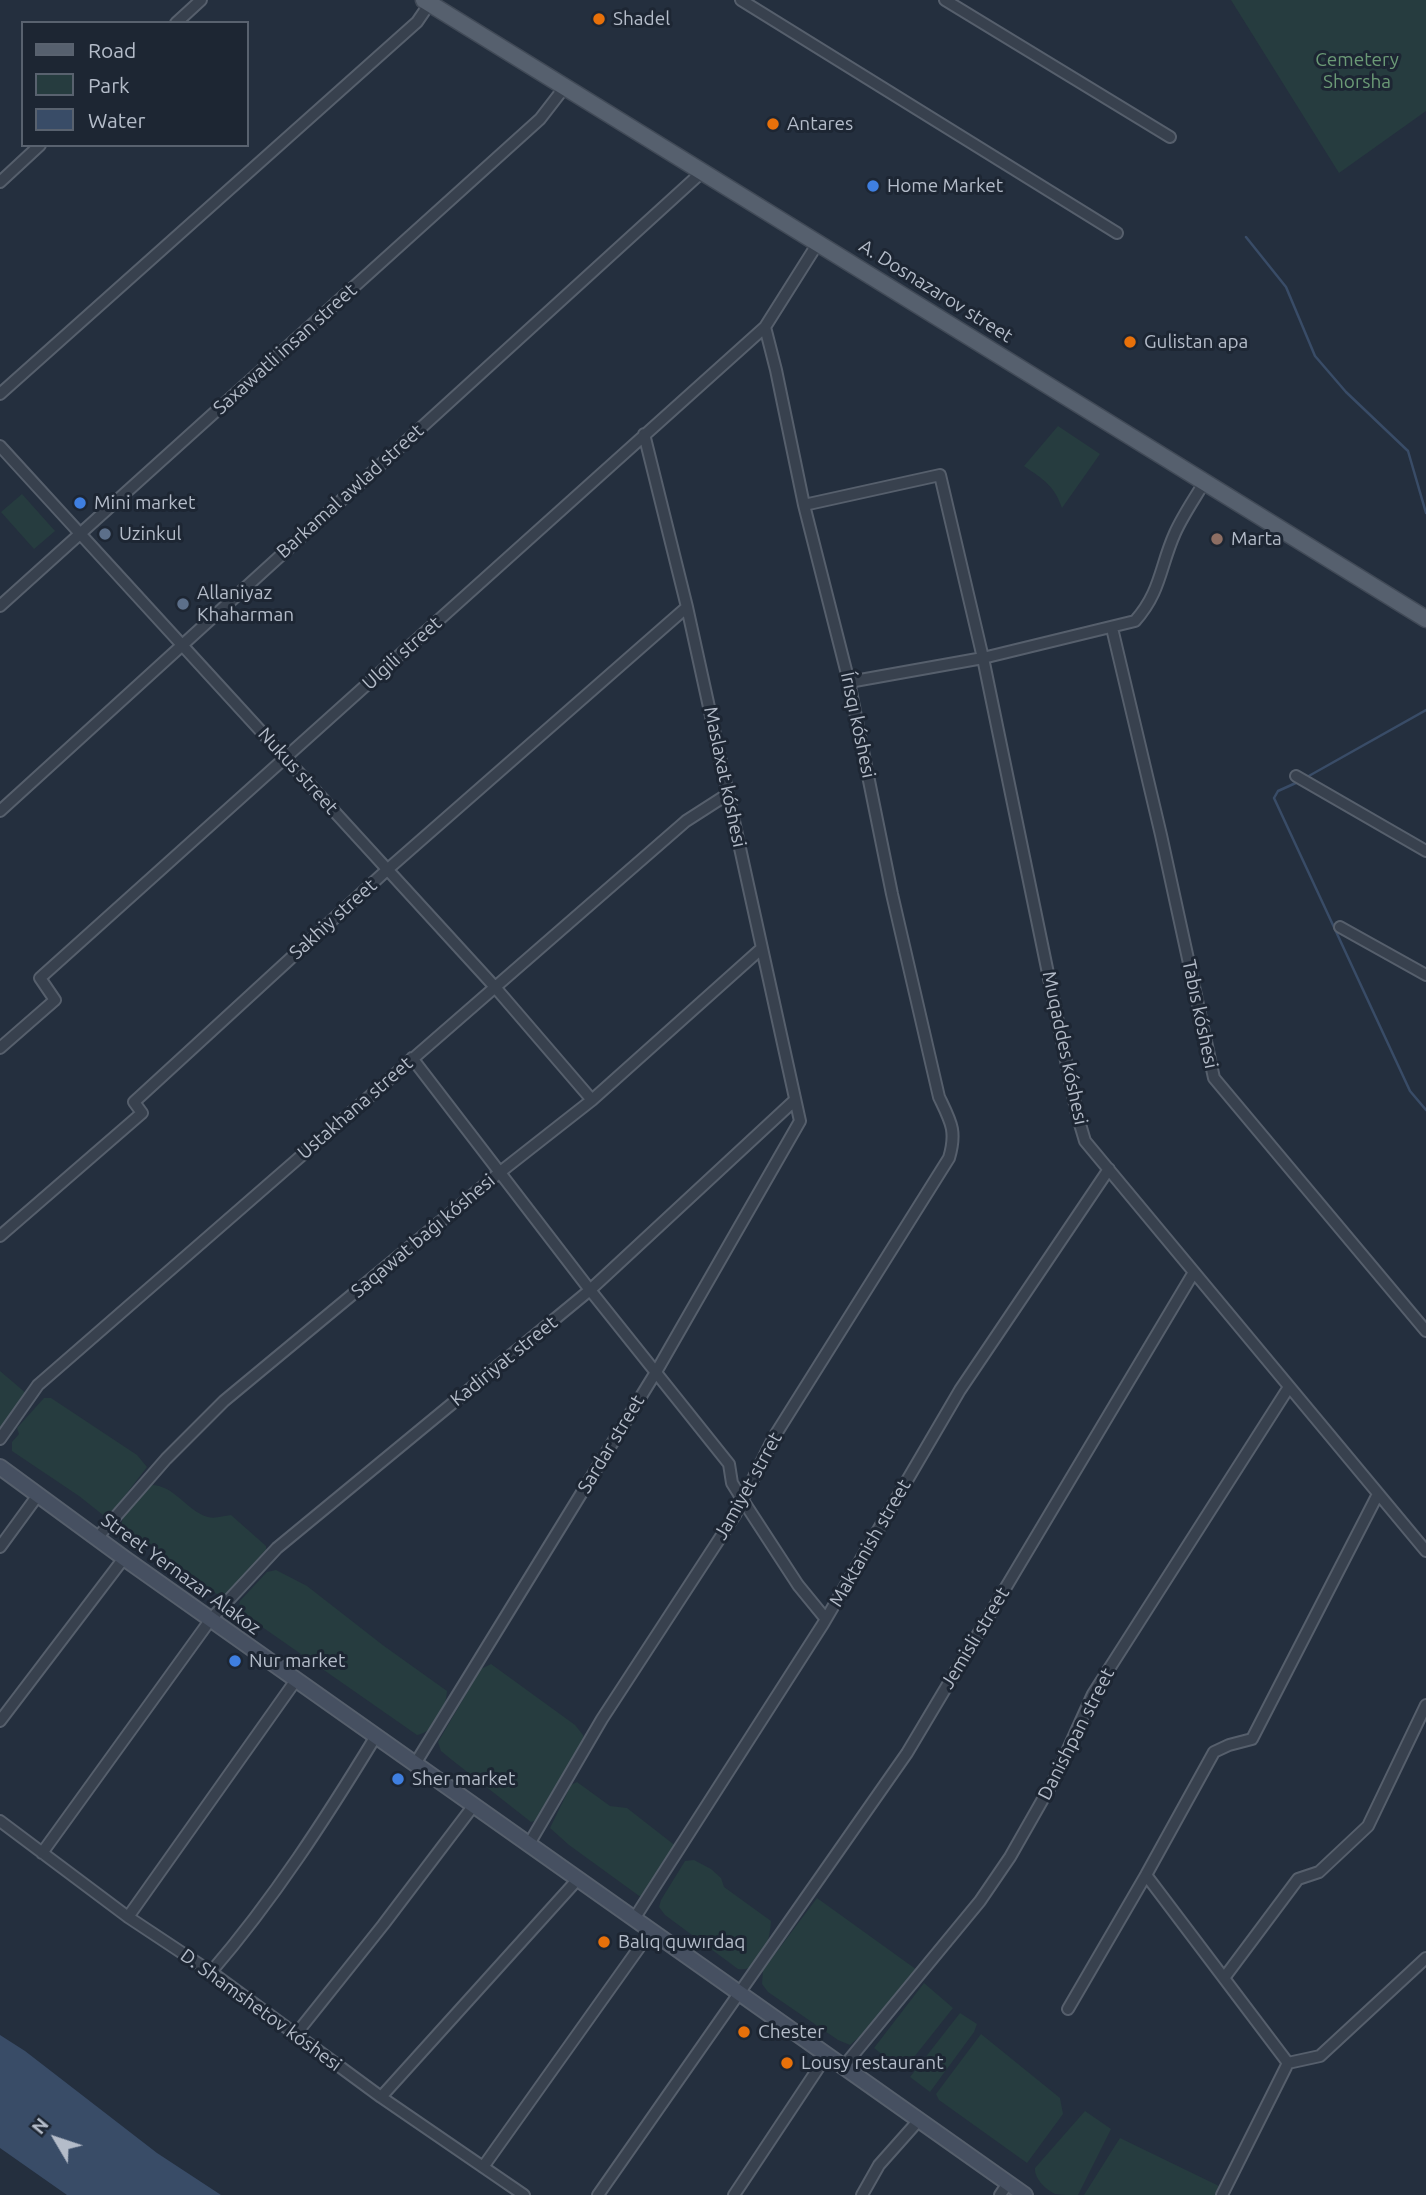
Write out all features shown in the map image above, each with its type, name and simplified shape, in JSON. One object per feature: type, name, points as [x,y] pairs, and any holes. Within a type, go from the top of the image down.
[{"type":"main road","name":"A. Dosnazarov street","points":[[427,2],[1426,619]]},
{"type":"main road","name":"Street Yernazar Alakoz","points":[[0,1468],[844,2066],[919,2120],[1004,2189],[1026,2195]]},
{"type":"street","points":[[178,21],[201,0]]},
{"type":"street","points":[[945,0],[1170,137]]},
{"type":"street","points":[[0,394],[417,22],[427,2]]},
{"type":"street","points":[[748,2],[1118,233]]},
{"type":"street","name":"Saxawatli insan street","points":[[0,606],[540,119],[564,88]]},
{"type":"street","points":[[0,182],[38,147]]},
{"type":"street","name":"Barkamal awlad street","points":[[0,811],[181,643],[702,173]]},
{"type":"street","name":"Ulgili street","points":[[0,1048],[55,1000],[40,978],[765,327],[818,243]]},
{"type":"street","name":"Írısqı kóshesi","points":[[765,327],[804,505],[849,682],[892,894],[939,1097],[951,1123]]},
{"type":"street","name":"Maslaxat kóshesi","points":[[644,434],[687,607],[800,1121]]},
{"type":"street","name":"Nukus street","points":[[0,446],[494,986],[592,1100]]},
{"type":"street","name":"Muqaddes kóshesi","points":[[804,505],[940,475],[983,658],[1077,1114],[1085,1141],[1426,1551]]},
{"type":"street","points":[[849,682],[983,658],[1135,621],[1147,608],[1156,591],[1175,533],[1205,481]]},
{"type":"street","name":"Sakhiy street","points":[[0,1236],[142,1113],[134,1101],[388,869],[687,607]]},
{"type":"street","name":"Tabıs kóshesi","points":[[1112,628],[1214,1078],[1426,1331]]},
{"type":"street","points":[[1296,776],[1426,851]]},
{"type":"street","name":"Ustakhana street","points":[[0,1439],[38,1385],[686,821],[728,794]]},
{"type":"street","points":[[1340,928],[1426,975]]},
{"type":"street","name":"Saqawat baǵı kóshesi","points":[[97,1538],[166,1459],[224,1401],[499,1173],[592,1100],[762,948]]},
{"type":"street","points":[[412,1058],[590,1290],[729,1464],[732,1483],[741,1499],[798,1585],[825,1618]]},
{"type":"street","name":"Kadiriyat street","points":[[42,1853],[211,1619],[277,1548],[590,1290],[795,1100]]},
{"type":"street","name":"Sardar street","points":[[415,1764],[656,1372],[800,1121]]},
{"type":"street","name":"Jamiyet strret","points":[[529,1844],[602,1719],[735,1515],[774,1437],[948,1157],[955,1138],[951,1123]]},
{"type":"street","name":"Maktanish street","points":[[634,1919],[825,1618],[960,1390],[1109,1169]]},
{"type":"street","name":"Jemisli street","points":[[598,2195],[907,1753],[1194,1272]]},
{"type":"street","name":"Danishpan street","points":[[844,2066],[980,1901],[1010,1857],[1055,1778],[1093,1694],[1289,1387]]},
{"type":"street","points":[[1068,2009],[1214,1752],[1252,1739],[1378,1494]]},
{"type":"street","points":[[0,1547],[38,1495]]},
{"type":"street","points":[[0,1721],[124,1558]]},
{"type":"street","points":[[128,1917],[296,1680]]},
{"type":"street","points":[[1224,1978],[1298,1879],[1319,1872],[1368,1826],[1426,1705]]},
{"type":"street","points":[[211,1972],[249,1928],[332,1807],[376,1736]]},
{"type":"street","points":[[296,2034],[474,1805]]},
{"type":"street","name":"D. Shamshetov kóshesi","points":[[0,1821],[128,1917],[211,1972],[381,2097],[524,2195]]},
{"type":"street","points":[[1146,1875],[1288,2063]]},
{"type":"street","points":[[381,2097],[578,1879]]},
{"type":"street","points":[[483,2166],[651,1931]]},
{"type":"street","points":[[1288,2063],[1320,2056],[1426,1958]]},
{"type":"street","points":[[734,2195],[827,2055]]},
{"type":"street","points":[[1222,2195],[1288,2063]]},
{"type":"street","points":[[862,2195],[879,2165],[919,2120]]},
{"type":"green space","name":"Cemetery Shorsha","points":[[1231,0],[1426,0],[1426,111],[1339,173]]},
{"type":"green space","points":[[1058,426],[1100,454],[1062,508],[1052,488],[1024,466]]},
{"type":"green space","points":[[22,494],[55,531],[34,549],[1,512]]},
{"type":"green space","points":[[0,1371],[27,1394],[0,1433]]},
{"type":"green space","points":[[44,1398],[51,1398],[137,1455],[147,1467],[110,1515],[103,1515],[12,1451],[12,1442],[19,1434],[17,1428]]},
{"type":"green space","points":[[148,1485],[165,1488],[208,1517],[231,1515],[266,1546],[266,1553],[224,1598],[190,1577],[121,1525],[123,1518]]},
{"type":"green space","points":[[276,1570],[307,1586],[447,1691],[442,1712],[429,1729],[417,1735],[245,1615],[239,1607],[240,1601],[267,1572]]},
{"type":"green space","points":[[491,1664],[575,1725],[583,1735],[585,1743],[538,1820],[531,1822],[441,1751],[438,1742],[481,1669]]},
{"type":"green space","points":[[577,1782],[610,1806],[627,1808],[677,1847],[642,1898],[550,1828],[571,1785]]},
{"type":"green space","points":[[694,1860],[711,1869],[721,1878],[724,1887],[771,1921],[763,1954],[753,1966],[738,1969],[665,1915],[659,1907],[685,1861]]},
{"type":"green space","points":[[817,1898],[917,1970],[866,2031],[850,2045],[838,2040],[768,1992],[762,1984],[763,1970]]},
{"type":"green space","points":[[924,1983],[953,2008],[903,2071],[874,2048]]},
{"type":"green space","points":[[960,2013],[977,2024],[974,2032],[930,2092],[910,2077]]},
{"type":"green space","points":[[981,2034],[1060,2098],[1063,2114],[1027,2163],[939,2100],[936,2094]]},
{"type":"green space","points":[[1085,2111],[1111,2129],[1078,2195],[1055,2194],[1041,2183],[1035,2168]]},
{"type":"green space","points":[[1120,2138],[1219,2186],[1215,2195],[1084,2195]]},
{"type":"water","points":[[0,2035],[25,2051],[157,2153],[221,2195],[67,2195],[0,2148]]},
{"type":"waterway","points":[[1246,237],[1286,287],[1315,356],[1346,392],[1408,451],[1426,513]]},
{"type":"waterway","points":[[1307,777],[1426,710]]},
{"type":"waterway","points":[[1298,782],[1278,791],[1274,798],[1410,1091],[1426,1110]]},
{"type":"place","name":"Shadel","points":[[599,19]]},
{"type":"place","name":"Antares","points":[[773,124]]},
{"type":"place","name":"Home Market","points":[[873,186]]},
{"type":"place","name":"Gulistan apa","points":[[1130,342]]},
{"type":"place","name":"Mini market","points":[[80,503]]},
{"type":"place","name":"Uzinkul","points":[[105,534]]},
{"type":"place","name":"Marta","points":[[1217,539]]},
{"type":"place","name":"Allaniyaz Khaharman","points":[[183,604]]},
{"type":"place","name":"Nur market","points":[[235,1661]]},
{"type":"place","name":"Sher market","points":[[398,1779]]},
{"type":"place","name":"Balıq quwırdaq","points":[[604,1942]]},
{"type":"place","name":"Chester","points":[[744,2032]]},
{"type":"place","name":"Lousy restaurant","points":[[787,2063]]}]
